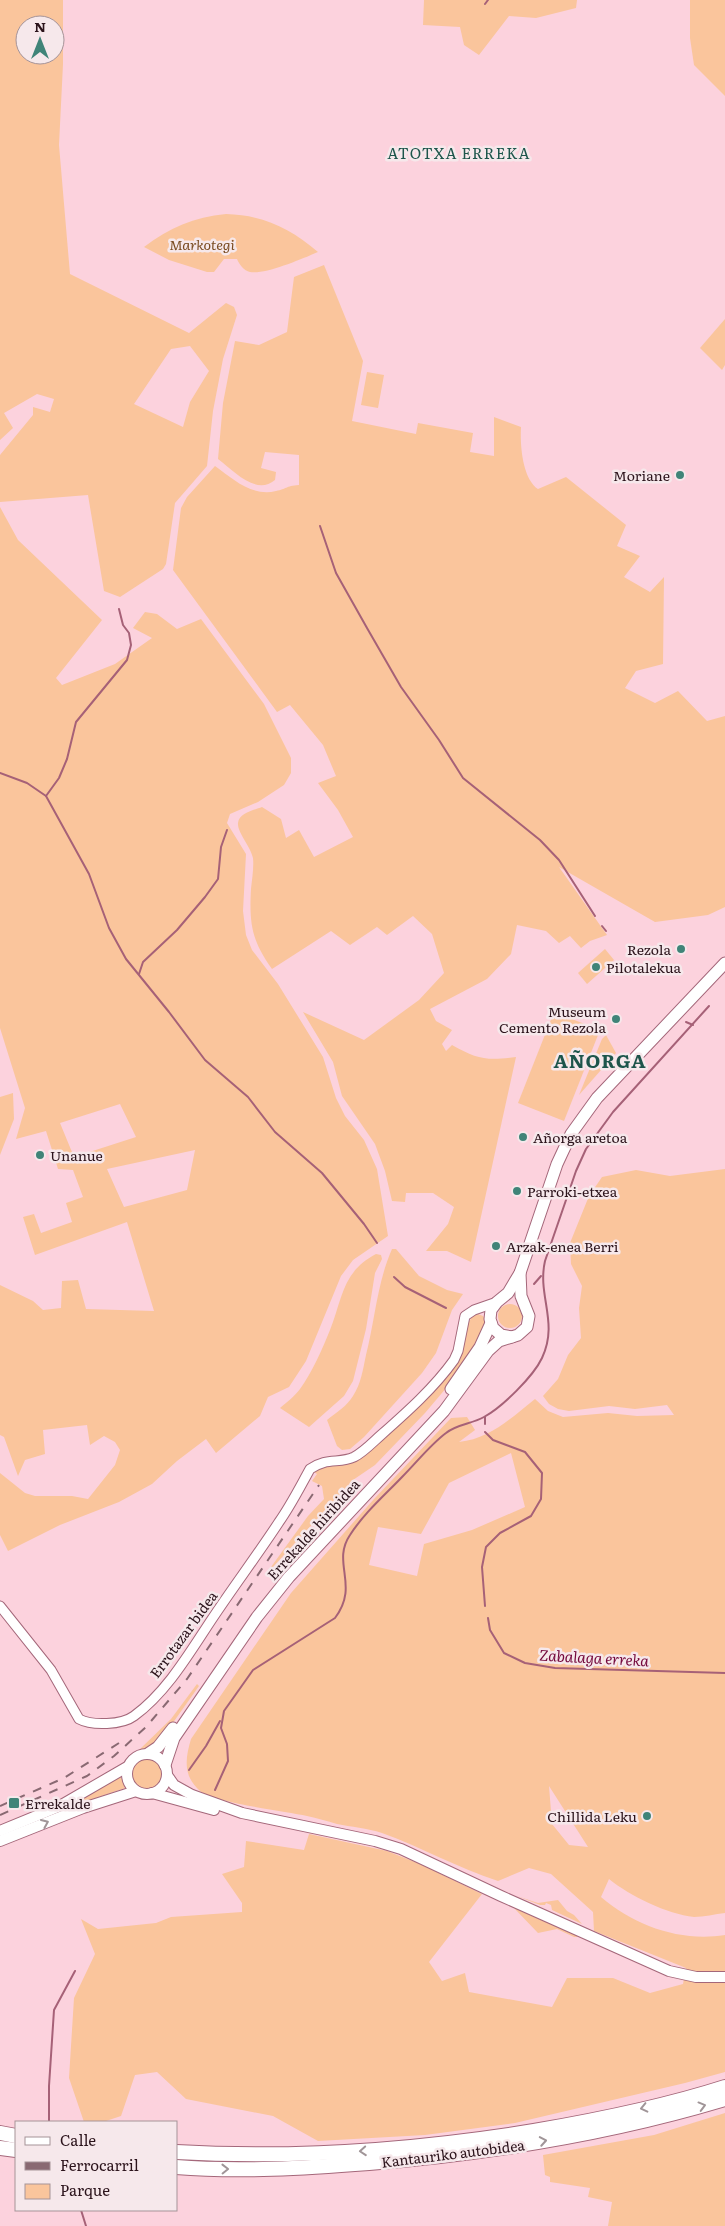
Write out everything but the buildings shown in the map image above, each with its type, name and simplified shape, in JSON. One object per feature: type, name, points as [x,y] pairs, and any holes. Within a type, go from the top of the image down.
[{"type":"highway","name":"Kantauriko autobidea","points":[[178,2152],[260,2156],[410,2148],[495,2137],[572,2124],[650,2107],[725,2087]]},
{"type":"highway","name":"Kantauriko autobidea","points":[[178,2167],[206,2170],[318,2167],[478,2151],[611,2128],[725,2099]]},
{"type":"highway","points":[[0,2133],[15,2136]]},
{"type":"highway","points":[[0,2148],[15,2150]]},
{"type":"main road","points":[[520,1273],[521,1296],[529,1316],[527,1327],[518,1335],[512,1337],[501,1335],[490,1320],[491,1310],[508,1293],[520,1273],[557,1164],[579,1121],[612,1081],[725,963]]},
{"type":"main road","points":[[499,1301],[512,1298],[524,1304]]},
{"type":"main road","name":"Errekalde hiribidea","points":[[149,1753],[166,1738],[276,1583],[442,1401],[480,1346],[490,1320]]},
{"type":"main road","name":"Errekalde hiribidea","points":[[166,1770],[174,1738],[277,1592],[313,1550],[444,1411],[488,1351],[499,1341],[512,1337]]},
{"type":"main road","points":[[0,1831],[69,1801],[127,1767],[133,1758],[149,1753],[159,1757],[174,1785],[192,1796],[242,1812],[394,1846],[662,1968],[696,1977],[725,1977]]},
{"type":"main road","points":[[127,1767],[126,1778],[129,1785],[136,1791],[146,1794],[152,1793],[163,1786],[166,1770]]},
{"type":"main road","points":[[0,1841],[83,1808],[136,1791]]},
{"type":"main road","points":[[152,1793],[213,1810],[242,1812]]},
{"type":"street","points":[[490,1320],[478,1309],[499,1301]]},
{"type":"street","name":"Errotazar bidea","points":[[0,1606],[51,1670],[79,1718],[84,1721],[122,1722],[133,1717],[147,1705],[176,1672],[279,1522],[310,1469],[318,1463],[352,1458],[361,1453],[412,1406],[454,1360],[458,1351],[465,1316],[478,1309]]},
{"type":"green space","points":[[0,0],[63,0],[63,15],[15,15],[15,65],[63,65],[59,145],[70,274],[189,333],[226,303],[234,307],[237,315],[223,359],[213,411],[207,466],[175,503],[166,564],[163,569],[120,597],[104,591],[88,495],[0,502],[0,455],[33,415],[33,407],[50,412],[54,399],[37,394],[4,413],[13,428],[0,440]],"holes":[[[190,346],[209,371],[190,402],[183,427],[134,404],[171,349]]]},
{"type":"green space","points":[[424,0],[577,0],[576,8],[536,18],[509,16],[479,55],[464,45],[460,27],[423,25]]},
{"type":"green space","points":[[690,0],[725,0],[725,96],[694,65],[690,38]]},
{"type":"green space","name":"Markotegi","points":[[226,214],[252,217],[275,224],[297,236],[318,252],[284,265],[257,272],[246,270],[237,259],[224,259],[214,272],[207,272],[169,260],[144,247],[182,224]]},
{"type":"green space","points":[[324,265],[363,361],[352,421],[416,434],[418,423],[473,433],[470,452],[494,456],[494,417],[521,427],[523,460],[528,477],[533,484],[538,489],[566,477],[626,525],[617,546],[640,556],[624,577],[650,592],[664,577],[663,664],[636,671],[625,688],[655,703],[678,691],[707,721],[725,716],[725,907],[708,915],[655,922],[559,867],[607,935],[590,941],[581,948],[570,936],[559,943],[546,931],[517,925],[511,954],[487,979],[430,1009],[436,1021],[452,1030],[442,1044],[446,1051],[452,1045],[482,1058],[516,1057],[471,1262],[447,1251],[426,1251],[448,1224],[454,1207],[433,1193],[406,1193],[405,1202],[392,1201],[385,1171],[375,1144],[342,1096],[333,1062],[303,1012],[364,1040],[419,1000],[444,973],[432,934],[413,916],[387,935],[377,927],[350,945],[331,931],[272,969],[260,950],[253,932],[251,922],[251,889],[253,858],[238,827],[239,820],[247,812],[262,807],[281,819],[286,838],[299,830],[314,857],[353,837],[338,810],[318,783],[336,776],[323,745],[290,705],[277,712],[173,570],[181,508],[187,497],[215,466],[243,486],[259,491],[276,491],[299,485],[299,455],[265,452],[261,468],[276,472],[275,480],[268,484],[260,485],[245,480],[218,459],[223,403],[235,341],[259,345],[287,332],[294,277]]},
{"type":"green space","points":[[725,319],[725,365],[722,370],[700,348]]},
{"type":"green space","points":[[367,372],[384,375],[378,408],[361,405]]},
{"type":"green space","points":[[0,507],[18,540],[102,620],[56,678],[62,685],[115,664],[152,638],[133,628],[145,612],[157,614],[177,629],[201,619],[264,704],[291,758],[291,773],[284,785],[258,802],[230,814],[227,823],[246,854],[243,911],[246,935],[252,950],[278,984],[323,1057],[336,1098],[345,1116],[364,1140],[377,1169],[388,1236],[353,1260],[341,1276],[306,1361],[289,1387],[268,1397],[260,1416],[216,1453],[206,1439],[177,1461],[152,1484],[119,1502],[60,1525],[8,1551],[0,1535],[0,1473],[25,1493],[35,1496],[72,1496],[88,1499],[115,1465],[120,1450],[115,1442],[104,1436],[90,1445],[87,1425],[43,1430],[45,1454],[25,1460],[18,1476],[4,1437],[0,1435],[0,1285],[33,1301],[43,1310],[61,1308],[62,1281],[78,1280],[86,1309],[154,1311],[127,1222],[35,1255],[23,1217],[34,1214],[41,1233],[72,1222],[66,1203],[83,1197],[73,1170],[58,1169],[46,1131],[16,1139],[25,1108],[0,1028]],"holes":[[[120,1104],[136,1137],[74,1157],[60,1123]],[[195,1150],[187,1190],[124,1207],[107,1169]]]},
{"type":"green space","name":"Pilotalekua","points":[[605,949],[614,960],[587,984],[578,973]]},
{"type":"green space","points":[[554,1012],[600,1030],[564,1121],[518,1103]]},
{"type":"green space","points":[[606,1035],[616,1053],[579,1095],[602,1039]]},
{"type":"green space","points":[[13,1093],[14,1119],[0,1155],[0,1097]]},
{"type":"green space","points":[[725,1169],[725,1913],[694,1917],[672,1912],[638,1898],[609,1879],[601,1897],[628,1916],[659,1930],[691,1936],[725,1935],[725,2072],[515,2123],[425,2135],[318,2141],[273,2116],[186,2099],[157,2072],[135,2075],[121,2116],[106,2121],[84,2121],[69,2078],[74,1998],[95,1954],[81,1919],[98,1929],[156,1923],[171,1917],[242,1912],[242,1903],[222,1874],[244,1867],[246,1841],[304,1850],[309,1834],[387,1851],[420,1864],[482,1894],[429,1962],[442,1981],[465,1973],[469,1992],[552,2007],[567,1978],[613,1978],[650,1993],[683,1984],[686,1968],[594,1931],[593,1912],[551,1874],[529,1868],[498,1881],[376,1831],[251,1806],[208,1795],[194,1785],[187,1767],[187,1753],[191,1739],[291,1593],[374,1499],[451,1418],[467,1417],[475,1430],[459,1442],[481,1437],[500,1427],[535,1399],[548,1411],[563,1417],[608,1413],[637,1416],[674,1415],[667,1405],[635,1409],[609,1406],[569,1411],[558,1409],[549,1404],[543,1396],[558,1379],[568,1355],[581,1338],[579,1308],[582,1286],[571,1264],[570,1243],[589,1196],[602,1177],[636,1170],[670,1176]],"holes":[[[511,1453],[525,1507],[472,1530],[424,1544],[417,1576],[369,1565],[378,1527],[421,1534],[449,1483]],[[549,1786],[588,1847],[569,1845],[552,1824]]]},
{"type":"green space","points":[[392,1249],[396,1249],[419,1276],[447,1290],[463,1294],[452,1310],[436,1353],[422,1373],[364,1437],[350,1449],[342,1450],[337,1446],[327,1420],[348,1403],[358,1386],[383,1275]]},
{"type":"green space","points":[[376,1254],[381,1255],[382,1259],[375,1273],[366,1329],[353,1381],[344,1396],[309,1427],[280,1408],[298,1392],[313,1368],[327,1338],[341,1296],[350,1277],[365,1261]]},
{"type":"green space","points":[[510,1304],[519,1307],[522,1316],[519,1325],[510,1328],[501,1325],[498,1316],[501,1307]]},
{"type":"green space","points":[[478,1314],[486,1320],[481,1341],[447,1387],[375,1465],[353,1480],[272,1568],[308,1516],[324,1499],[322,1486],[312,1481],[317,1474],[314,1472],[320,1466],[357,1459],[461,1352],[467,1325],[473,1315]]},
{"type":"green space","points":[[197,1684],[199,1686],[160,1741],[152,1748],[139,1750],[171,1719]]},
{"type":"green space","points":[[147,1758],[153,1759],[158,1763],[162,1768],[162,1780],[158,1785],[153,1789],[147,1790],[141,1789],[136,1785],[132,1780],[131,1774],[132,1768],[136,1763],[141,1759]]},
{"type":"green space","points":[[121,1777],[125,1788],[72,1806],[74,1801]]},
{"type":"green space","points":[[517,1896],[538,1903],[558,1900],[582,1924],[552,1910],[551,1905],[546,1903],[545,1905],[540,1905]]},
{"type":"green space","points":[[514,1908],[578,1937],[557,1929],[538,1933]]},
{"type":"green space","points":[[725,2113],[725,2226],[608,2226],[612,2202],[588,2197],[590,2188],[550,2182],[550,2177],[545,2175],[543,2155],[654,2135]]},
{"type":"waterway","points":[[485,4],[488,0]]},
{"type":"waterway","points":[[320,526],[336,573],[367,628],[401,687],[439,740],[463,778],[540,840],[559,860],[595,916]]},
{"type":"waterway","points":[[46,796],[59,778],[67,759],[76,722],[127,660],[131,645],[129,633],[123,625],[119,609]]},
{"type":"waterway","points":[[0,773],[27,783],[46,796],[89,874],[109,928],[126,959],[205,1060],[248,1097],[275,1132],[322,1173],[364,1224],[377,1243]]},
{"type":"waterway","points":[[139,974],[143,962],[177,930],[218,879],[221,847],[227,830]]},
{"type":"waterway","points":[[602,926],[606,931]]},
{"type":"waterway","points":[[215,1790],[228,1761],[227,1744],[221,1728],[224,1711],[253,1670],[335,1618],[342,1606],[345,1595],[346,1585],[343,1565],[345,1545],[362,1519],[440,1438],[450,1430],[479,1419],[491,1412],[516,1391],[538,1366],[547,1345],[549,1333],[543,1274],[545,1261],[576,1171],[586,1149],[613,1112],[709,1006]]},
{"type":"waterway","points":[[686,1022],[693,1025]]},
{"type":"waterway","points":[[534,1284],[541,1276]]},
{"type":"waterway","points":[[394,1277],[405,1287],[446,1308]]},
{"type":"waterway","name":"Zabalaga erreka","points":[[485,1417],[485,1424]]},
{"type":"waterway","name":"Zabalaga erreka","points":[[485,1432],[493,1440],[525,1452],[542,1473],[541,1499],[531,1516],[500,1533],[486,1547],[482,1567],[485,1606]]},
{"type":"waterway","name":"Zabalaga erreka","points":[[488,1618],[490,1630],[504,1653],[525,1663],[555,1668],[725,1673]]},
{"type":"waterway","points":[[189,1770],[206,1746],[220,1721]]},
{"type":"waterway","points":[[49,2121],[49,2086],[54,2010],[75,1971]]},
{"type":"waterway","points":[[81,2211],[86,2226]]},
{"type":"railway","points":[[0,1815],[87,1776],[114,1756],[146,1727],[187,1679],[319,1485]]},
{"type":"railway","points":[[0,1806],[64,1778],[119,1743]]},
{"type":"place","name":"Moriane","points":[[680,475]]},
{"type":"place","name":"Rezola","points":[[681,949]]},
{"type":"place","name":"Pilotalekua","points":[[596,967]]},
{"type":"place","name":"Museum Cemento Rezola","points":[[616,1019]]},
{"type":"place","name":"Añorga aretoa","points":[[523,1137]]},
{"type":"place","name":"Unanue","points":[[40,1155]]},
{"type":"place","name":"Parroki-etxea","points":[[517,1191]]},
{"type":"place","name":"Arzak-enea Berri","points":[[496,1246]]},
{"type":"place","name":"Errekalde","points":[[14,1803]]},
{"type":"place","name":"Chillida Leku","points":[[647,1816]]},
{"type":"district","name":"ATOTXA ERREKA","points":[[459,152]]},
{"type":"district","name":"AÑORGA","points":[[600,1060]]}]
